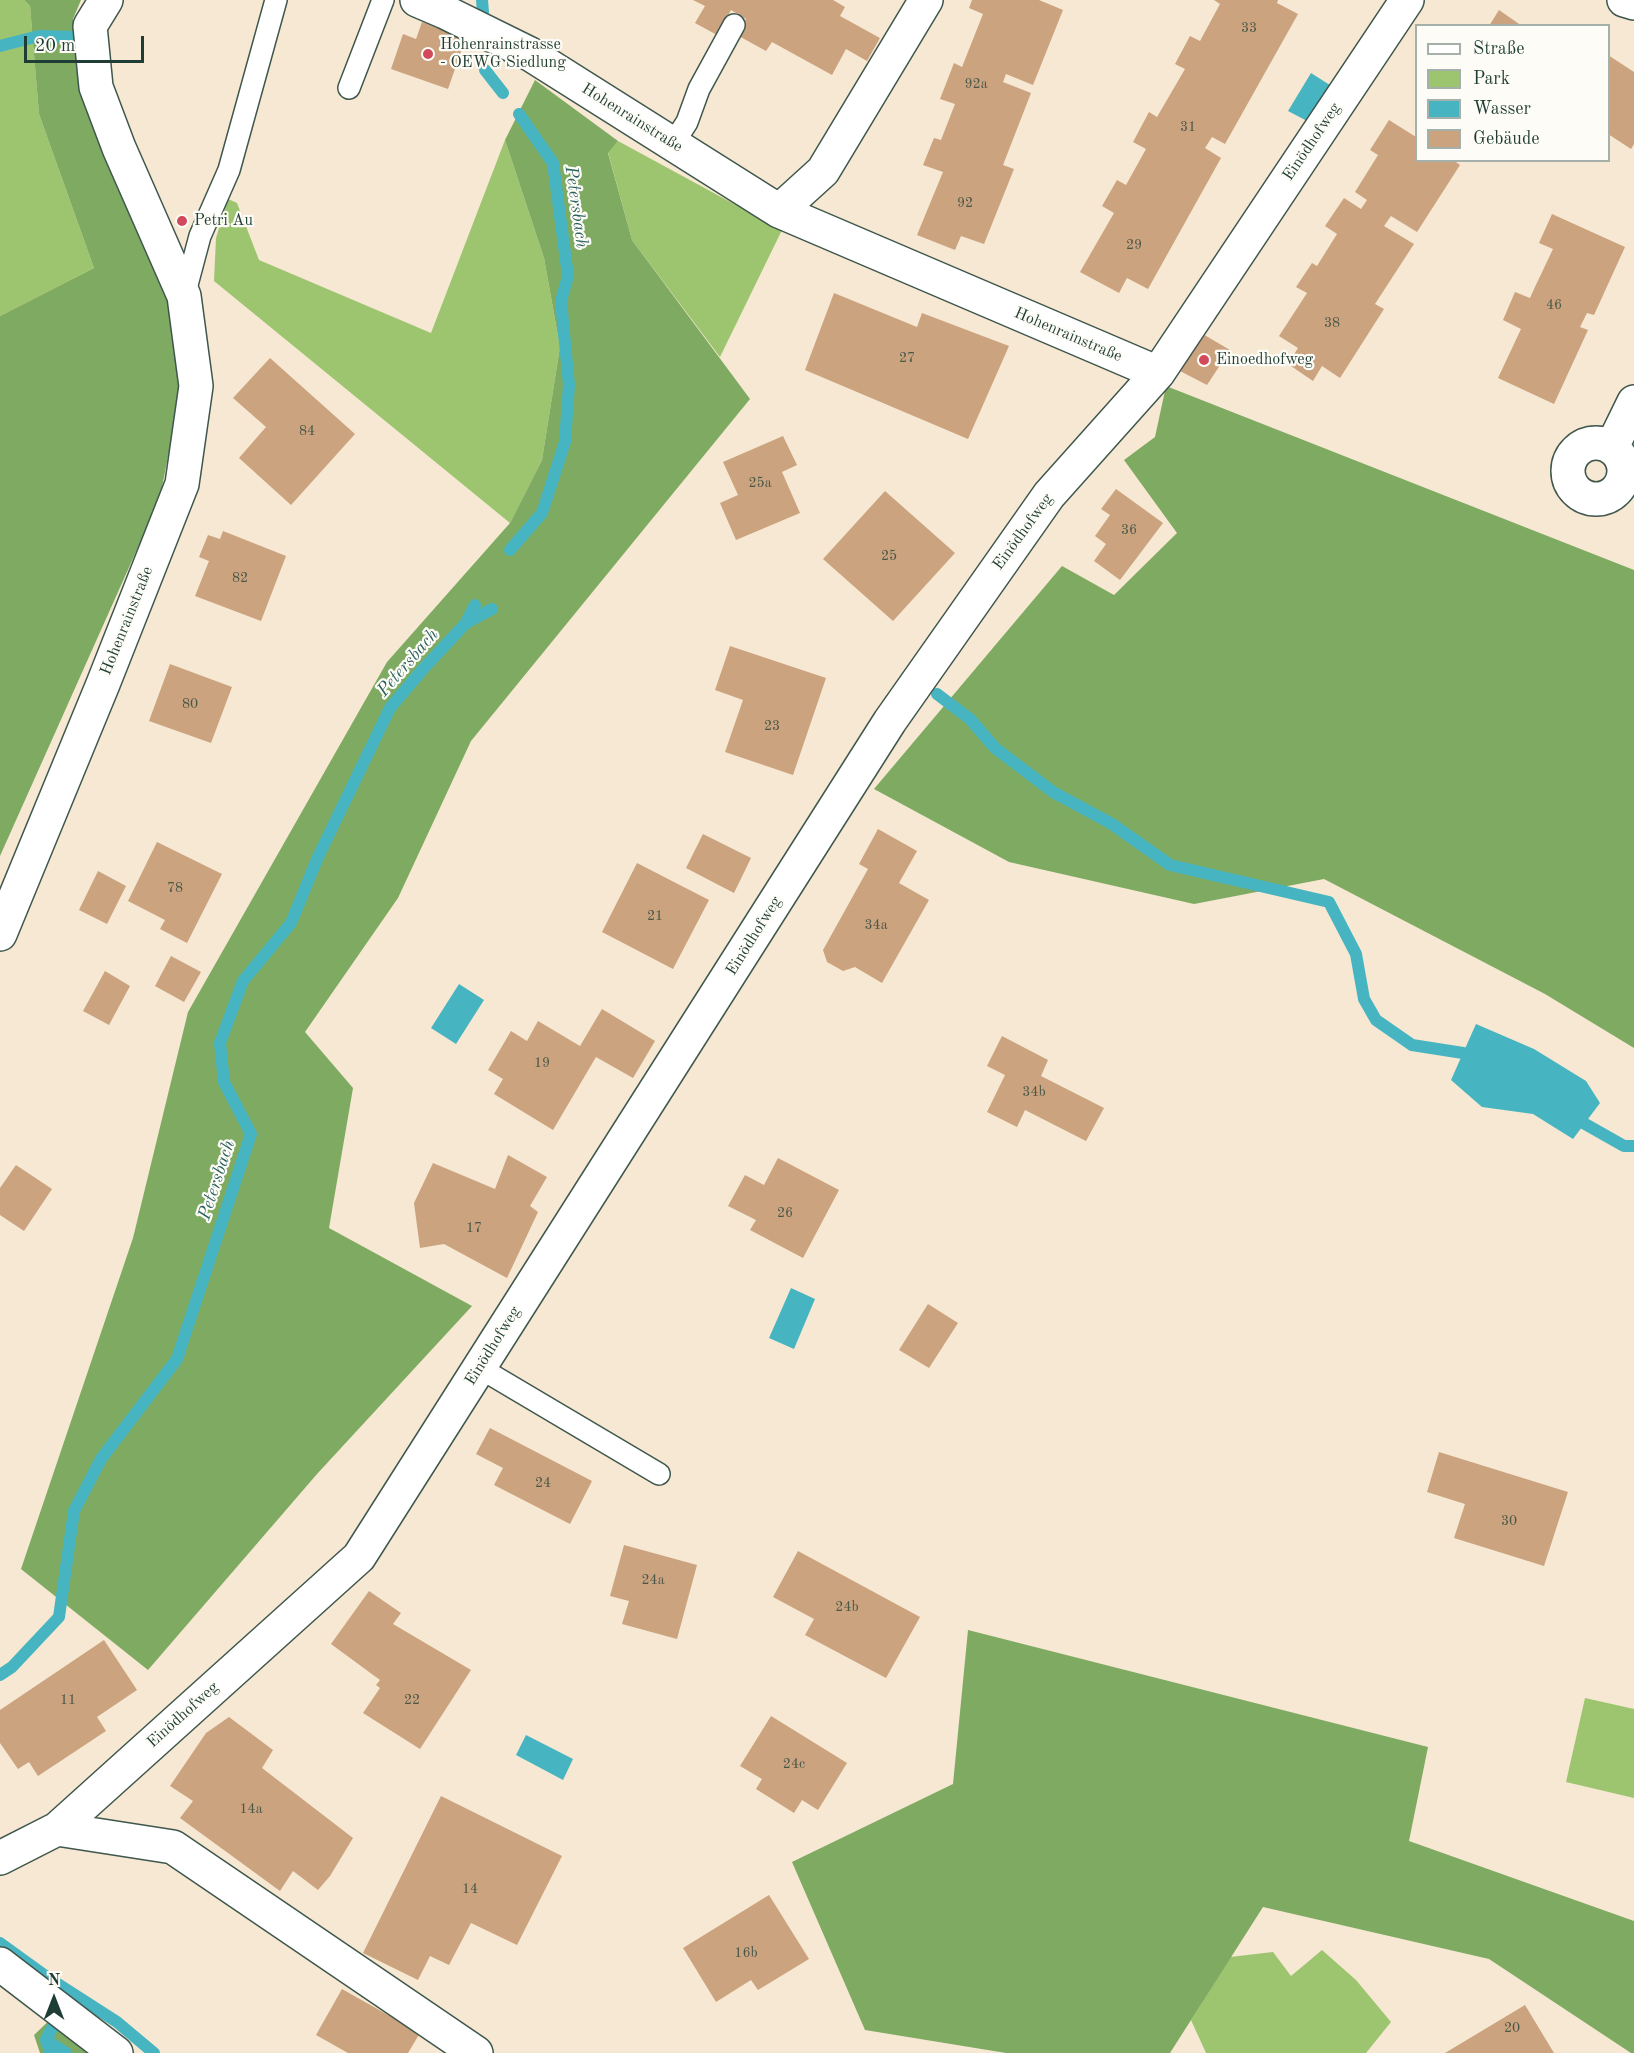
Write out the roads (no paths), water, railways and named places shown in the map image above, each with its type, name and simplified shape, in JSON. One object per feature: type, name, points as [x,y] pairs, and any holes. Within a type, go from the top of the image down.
[{"type":"street","name":"Hohenrainstraße","points":[[0,934],[182,484],[196,386],[184,296],[119,148],[96,87],[90,26],[106,0]]},
{"type":"street","name":"Hohenrainstraße","points":[[417,0],[530,54],[779,212],[1158,373]]},
{"type":"street","points":[[779,212],[823,171],[926,0]]},
{"type":"street","name":"Einödhofweg","points":[[0,1858],[57,1829],[359,1557],[890,721],[1049,495],[1158,373],[1407,0]]},
{"type":"street","points":[[1624,0],[1634,3]]},
{"type":"street","points":[[1612,447],[1634,402]]},
{"type":"street","points":[[57,1829],[172,1847],[476,2053]]},
{"type":"street","points":[[0,1964],[116,2053]]},
{"type":"lane","name":"Hohenrainstraße","points":[[184,296],[200,236],[229,170],[276,0]]},
{"type":"lane","points":[[349,88],[383,0]]},
{"type":"lane","points":[[673,144],[687,122],[699,89],[734,25]]},
{"type":"lane","points":[[480,1368],[659,1474]]},
{"type":"water","points":[[1311,73],[1333,87],[1311,123],[1288,111]]},
{"type":"water","points":[[459,984],[484,1000],[456,1044],[431,1028]]},
{"type":"water","points":[[1476,1024],[1534,1049],[1586,1081],[1600,1103],[1573,1139],[1533,1114],[1482,1107],[1451,1080]]},
{"type":"water","points":[[791,1288],[815,1299],[794,1349],[769,1338]]},
{"type":"water","points":[[526,1735],[573,1759],[563,1780],[516,1755]]},
{"type":"waterway","name":"Petersbach","points":[[482,0],[483,12]]},
{"type":"waterway","points":[[0,46],[39,36],[74,37]]},
{"type":"waterway","name":"Petersbach","points":[[485,70],[503,93]]},
{"type":"waterway","name":"Petersbach","points":[[510,550],[542,513],[565,442],[569,385],[561,301],[568,276],[553,163],[519,114]]},
{"type":"waterway","name":"Petersbach","points":[[0,1675],[12,1667],[59,1617],[74,1511],[101,1459],[177,1359],[251,1134],[224,1082],[220,1043],[243,981],[291,923],[318,857],[390,708],[466,623],[475,605]]},
{"type":"waterway","points":[[466,623],[492,609]]},
{"type":"waterway","points":[[937,694],[970,719],[995,748],[1053,792],[1112,824],[1170,865],[1329,902],[1356,954],[1364,999],[1376,1020],[1412,1045],[1463,1053],[1476,1060]]},
{"type":"waterway","points":[[1571,1116],[1624,1146],[1634,1146]]},
{"type":"waterway","points":[[0,1943],[47,1977],[117,2022],[154,2053]]},
{"type":"waterway","points":[[51,2053],[46,2040],[53,2026]]},
{"type":"waterway","points":[[46,2040],[66,2053]]},
{"type":"place","name":"Hohenrainstrasse - OEWG Siedlung","points":[[428,54]]},
{"type":"place","name":"Petri Au","points":[[182,221]]},
{"type":"place","name":"Einoedhofweg","points":[[1204,360]]}]
